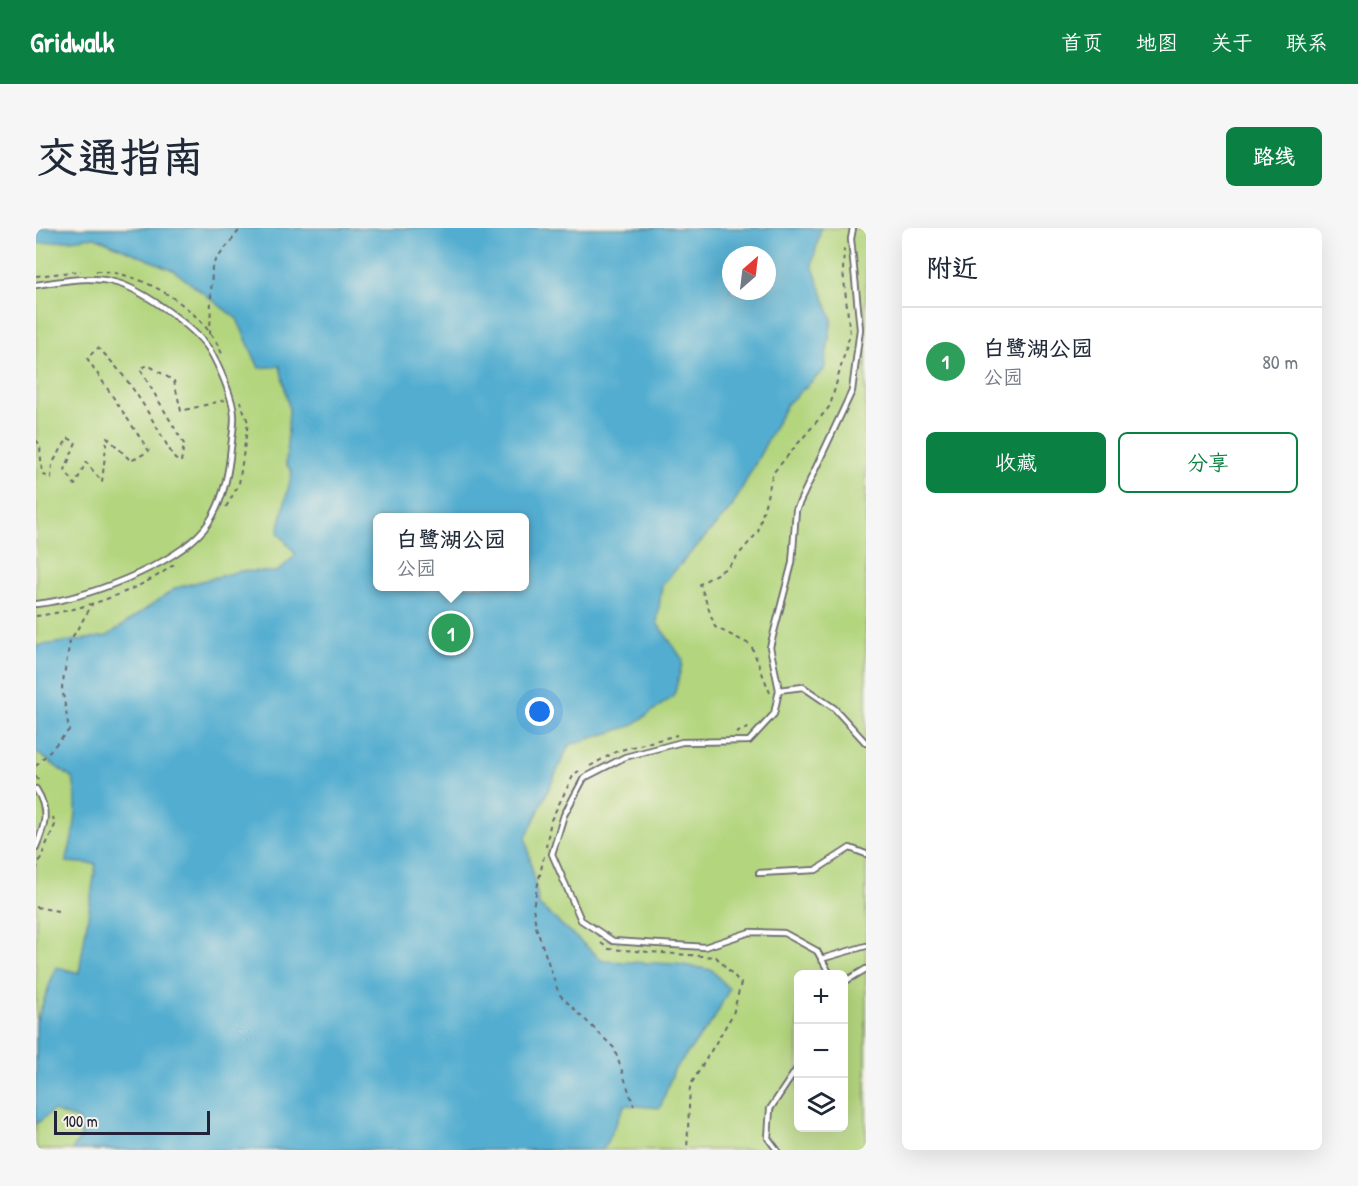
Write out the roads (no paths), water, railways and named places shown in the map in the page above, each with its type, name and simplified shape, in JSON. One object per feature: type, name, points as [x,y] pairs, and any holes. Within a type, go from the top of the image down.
[{"type":"lane","points":[[827,970],[817,951],[784,933],[750,932],[705,947],[613,941],[581,920],[552,854],[564,815],[584,778],[625,758],[682,742],[749,741],[774,714],[779,690],[770,647],[792,563],[796,510],[852,391],[860,329],[851,239],[853,228]]},
{"type":"lane","points":[[36,285],[80,279],[117,283],[168,309],[208,348],[231,399],[234,416],[227,485],[204,529],[170,557],[105,587],[57,602],[36,604]]},
{"type":"lane","points":[[779,690],[803,687],[834,708],[866,743]]},
{"type":"lane","points":[[36,789],[41,797],[46,822],[36,846]]},
{"type":"lane","points":[[759,873],[816,870],[850,848],[866,854]]},
{"type":"lane","points":[[821,959],[866,946]]},
{"type":"lane","points":[[848,979],[866,969]]},
{"type":"lane","points":[[777,1150],[768,1138],[770,1109],[794,1073]]},
{"type":"water","points":[[36,228],[821,228],[812,265],[832,319],[824,370],[787,404],[732,507],[662,585],[657,623],[683,660],[674,696],[631,726],[569,745],[526,838],[539,905],[603,961],[677,964],[712,970],[729,989],[714,1019],[674,1070],[660,1108],[625,1105],[603,1150],[72,1150],[81,1137],[79,1120],[53,1111],[36,1124],[36,1022],[56,967],[79,973],[96,864],[66,862],[75,821],[75,790],[73,779],[36,752],[36,646],[107,636],[176,588],[239,571],[277,572],[296,555],[278,532],[292,472],[286,464],[289,408],[280,366],[259,368],[237,319],[173,270],[95,237],[36,244]]},
{"type":"place","name":"白鹭湖公园","points":[[451,633]]}]
